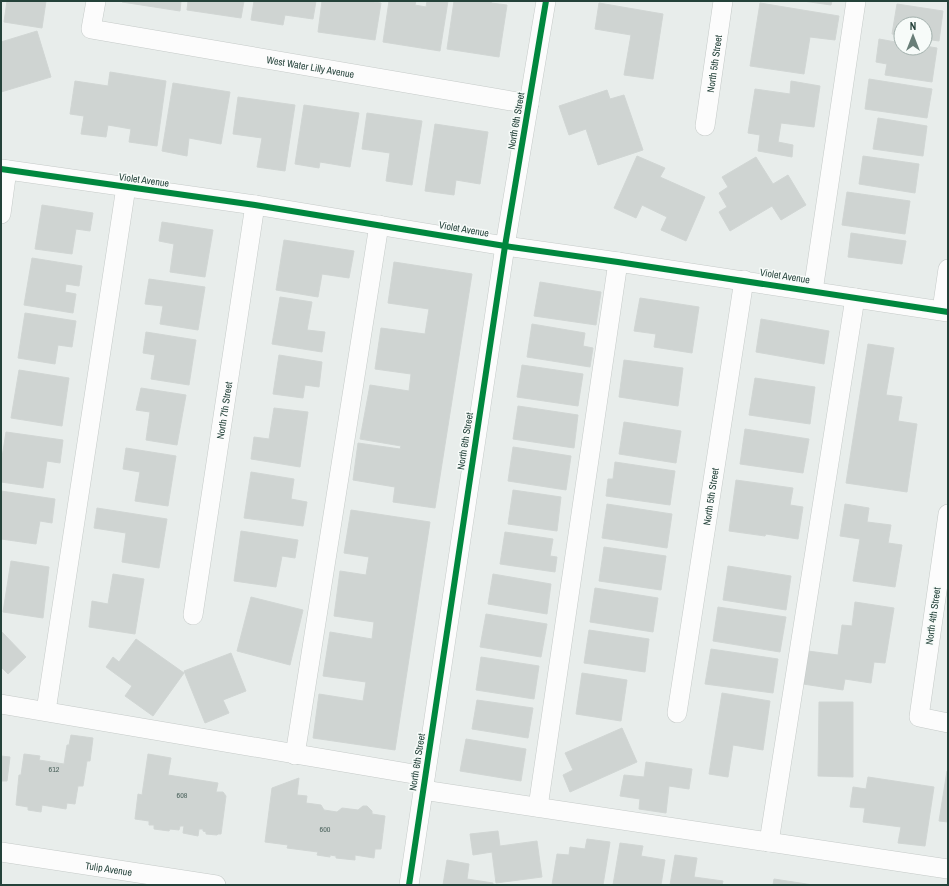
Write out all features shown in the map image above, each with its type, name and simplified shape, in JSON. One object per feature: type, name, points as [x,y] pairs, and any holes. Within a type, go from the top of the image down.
[{"type":"street","name":"West Water Lilly Avenue","points":[[96,1],[91,29],[530,104]]},
{"type":"street","name":"North 6th Street","points":[[409,885],[505,246],[530,104],[546,1]]},
{"type":"street","name":"North 5th Street","points":[[705,126],[723,1]]},
{"type":"street","points":[[813,291],[856,1]]},
{"type":"street","points":[[1,214],[4,170]]},
{"type":"street","name":"Violet Avenue","points":[[4,170],[255,205],[505,246],[744,280],[945,311]]},
{"type":"street","points":[[46,711],[126,187]]},
{"type":"street","name":"North 7th Street","points":[[192,615],[255,205]]},
{"type":"street","points":[[295,755],[379,225]]},
{"type":"street","points":[[538,808],[618,262]]},
{"type":"street","points":[[945,311],[948,269]]},
{"type":"street","name":"North 5th Street","points":[[677,713],[744,280]]},
{"type":"street","points":[[769,842],[855,298]]},
{"type":"street","name":"North 4th Street","points":[[948,514],[919,717],[948,723]]},
{"type":"street","points":[[1,704],[295,755],[538,808],[948,869]]},
{"type":"street","name":"Tulip Avenue","points":[[1,852],[216,885]]},
{"type":"building","points":[[7,1],[46,1],[42,28],[4,22]]},
{"type":"building","points":[[181,1],[180,11],[122,2]]},
{"type":"building","points":[[188,1],[244,1],[241,18],[187,10]]},
{"type":"building","points":[[254,1],[316,1],[313,19],[285,15],[283,25],[251,20]]},
{"type":"building","points":[[322,1],[366,1],[381,3],[375,40],[318,32]]},
{"type":"building","points":[[389,1],[416,1],[415,5],[426,7],[427,1],[448,1],[440,51],[383,42]]},
{"type":"building","points":[[454,1],[492,1],[491,3],[507,5],[499,57],[447,49]]},
{"type":"building","points":[[803,1],[832,1],[831,5]]},
{"type":"building","points":[[599,3],[663,14],[653,79],[624,75],[631,35],[595,29]]},
{"type":"building","points":[[760,3],[839,16],[835,40],[810,37],[804,74],[750,66]]},
{"type":"building","points":[[897,4],[943,11],[939,41],[933,40],[933,16],[895,16]]},
{"type":"building","points":[[37,31],[51,77],[1,92],[1,42]]},
{"type":"building","points":[[879,39],[893,42],[893,56],[933,56],[933,47],[937,48],[932,82],[885,75],[887,64],[876,62]]},
{"type":"building","points":[[110,72],[166,81],[157,146],[129,142],[131,129],[108,125],[106,137],[81,134],[84,116],[70,114],[75,81],[108,86]]},
{"type":"building","points":[[869,79],[932,89],[927,118],[865,109]]},
{"type":"building","points":[[791,81],[820,86],[814,127],[781,123],[778,142],[793,145],[792,157],[758,151],[760,135],[748,133],[755,89],[790,94]]},
{"type":"building","points":[[173,83],[230,92],[221,144],[189,138],[187,156],[162,151]]},
{"type":"building","points":[[607,90],[610,99],[624,95],[643,150],[598,165],[586,129],[569,135],[559,106]]},
{"type":"building","points":[[238,97],[295,105],[285,171],[257,167],[262,138],[233,134]]},
{"type":"building","points":[[304,105],[359,113],[350,167],[320,162],[319,168],[295,164]]},
{"type":"building","points":[[367,113],[422,121],[412,185],[386,181],[390,153],[362,149]]},
{"type":"building","points":[[878,118],[927,126],[923,156],[873,149]]},
{"type":"building","points":[[435,124],[488,132],[480,184],[456,180],[454,195],[425,191]]},
{"type":"building","points":[[637,156],[665,168],[660,177],[705,197],[686,241],[661,230],[667,217],[642,205],[636,218],[614,208]]},
{"type":"building","points":[[863,156],[919,164],[915,193],[859,184]]},
{"type":"building","points":[[756,157],[773,184],[788,175],[806,205],[781,220],[772,206],[730,231],[719,212],[727,207],[719,193],[728,187],[722,177]]},
{"type":"building","points":[[847,192],[910,201],[905,234],[842,225]]},
{"type":"building","points":[[42,205],[93,213],[90,231],[76,229],[72,254],[35,249]]},
{"type":"building","points":[[162,222],[213,230],[205,277],[170,272],[174,244],[159,241]]},
{"type":"building","points":[[851,233],[906,241],[902,264],[848,257]]},
{"type":"building","points":[[284,240],[354,251],[349,278],[322,274],[318,297],[276,290]]},
{"type":"building","points":[[32,258],[82,266],[79,286],[66,284],[65,292],[76,294],[73,313],[24,305]]},
{"type":"building","points":[[394,262],[472,274],[435,508],[393,502],[395,487],[353,480],[358,443],[400,449],[401,446],[360,439],[370,385],[409,391],[411,374],[375,369],[381,328],[425,334],[429,309],[388,303]]},
{"type":"building","points":[[149,279],[205,287],[198,330],[160,324],[163,306],[145,304]]},
{"type":"building","points":[[540,282],[601,292],[596,325],[534,316]]},
{"type":"building","points":[[280,297],[312,302],[307,330],[325,332],[322,352],[272,344]]},
{"type":"building","points":[[640,298],[699,307],[692,353],[654,347],[656,334],[634,331]]},
{"type":"building","points":[[25,313],[76,321],[72,347],[58,345],[55,364],[18,358]]},
{"type":"building","points":[[761,319],[829,331],[824,364],[756,352]]},
{"type":"building","points":[[532,324],[585,333],[583,346],[593,348],[590,367],[527,357]]},
{"type":"building","points":[[146,332],[196,340],[189,385],[151,379],[155,355],[143,353]]},
{"type":"building","points":[[868,344],[894,348],[886,395],[902,397],[898,421],[917,424],[907,492],[846,483]]},
{"type":"building","points":[[279,355],[322,362],[319,387],[305,385],[303,398],[273,394]]},
{"type":"building","points":[[624,360],[683,368],[678,406],[619,397]]},
{"type":"building","points":[[522,365],[583,374],[578,406],[517,397]]},
{"type":"building","points":[[19,370],[69,378],[62,426],[11,418]]},
{"type":"building","points":[[755,378],[815,387],[810,424],[749,415]]},
{"type":"building","points":[[141,388],[186,395],[177,445],[146,440],[150,412],[136,410]]},
{"type":"building","points":[[518,406],[578,415],[574,448],[513,439]]},
{"type":"building","points":[[274,408],[308,412],[300,467],[251,459],[254,437],[269,439]]},
{"type":"building","points":[[624,422],[681,431],[676,463],[619,454]]},
{"type":"building","points":[[745,429],[809,439],[803,473],[740,464]]},
{"type":"building","points":[[6,432],[63,440],[60,463],[47,461],[43,488],[1,482],[1,464]]},
{"type":"building","points":[[513,447],[571,456],[566,490],[508,481]]},
{"type":"building","points":[[126,448],[176,456],[168,506],[135,501],[140,472],[123,469]]},
{"type":"building","points":[[615,462],[675,471],[670,505],[606,496],[608,479],[613,479]]},
{"type":"building","points":[[251,472],[294,479],[291,499],[307,502],[303,526],[244,518]]},
{"type":"building","points":[[736,480],[793,488],[790,505],[803,507],[798,539],[766,534],[765,536],[729,531]]},
{"type":"building","points":[[513,490],[561,497],[557,531],[508,524]]},
{"type":"building","points":[[1,491],[55,499],[52,523],[40,521],[36,544],[1,539]]},
{"type":"building","points":[[607,504],[672,514],[667,548],[602,538]]},
{"type":"building","points":[[845,504],[869,508],[867,522],[891,525],[888,543],[902,545],[895,587],[853,581],[860,539],[840,536]]},
{"type":"building","points":[[97,508],[167,519],[159,568],[122,562],[126,533],[94,528]]},
{"type":"building","points":[[351,510],[430,522],[395,750],[313,738],[319,694],[363,701],[366,682],[323,676],[330,632],[372,639],[374,622],[334,616],[340,571],[366,575],[369,557],[344,553]]},
{"type":"building","points":[[241,531],[298,540],[295,558],[282,556],[276,587],[234,581]]},
{"type":"building","points":[[505,532],[553,539],[550,556],[557,557],[555,572],[500,564]]},
{"type":"building","points":[[604,547],[666,556],[661,590],[599,581]]},
{"type":"building","points":[[11,561],[49,567],[43,618],[3,612]]},
{"type":"building","points":[[728,566],[791,576],[786,610],[723,600]]},
{"type":"building","points":[[113,574],[144,579],[135,634],[89,627],[92,601],[108,604]]},
{"type":"building","points":[[493,574],[551,584],[547,614],[488,604]]},
{"type":"building","points":[[595,588],[658,598],[653,632],[590,622]]},
{"type":"building","points":[[251,597],[303,610],[290,665],[237,651]]},
{"type":"building","points":[[855,602],[894,608],[885,663],[874,662],[871,683],[845,679],[843,690],[803,684],[808,651],[838,655],[842,625],[852,626]]},
{"type":"building","points":[[718,607],[786,617],[780,652],[713,641]]},
{"type":"building","points":[[486,614],[547,624],[541,657],[480,647]]},
{"type":"building","points":[[589,630],[649,639],[645,672],[584,663]]},
{"type":"building","points":[[1,631],[26,657],[8,674],[1,667]]},
{"type":"building","points":[[136,639],[184,673],[153,716],[125,696],[132,686],[106,667],[113,657],[119,662]]},
{"type":"building","points":[[711,649],[778,659],[773,693],[705,684]]},
{"type":"building","points":[[231,653],[246,691],[223,700],[229,713],[205,723],[184,671]]},
{"type":"building","points":[[481,657],[539,666],[534,699],[476,690]]},
{"type":"building","points":[[582,673],[627,680],[621,721],[576,714]]},
{"type":"building","points":[[722,693],[770,701],[763,750],[733,745],[728,777],[709,774]]},
{"type":"building","points":[[477,700],[533,708],[528,738],[472,729]]},
{"type":"building","points":[[819,702],[853,702],[853,777],[818,776]]},
{"type":"building","points":[[622,728],[637,762],[570,792],[563,775],[573,770],[565,753]]},
{"type":"building","points":[[71,735],[93,738],[90,761],[87,761],[83,786],[78,786],[75,804],[67,803],[66,809],[42,805],[41,812],[28,810],[28,807],[16,805],[19,775],[21,775],[24,754],[40,756],[39,760],[64,764],[67,745],[69,745]]},
{"type":"building","points":[[466,739],[526,749],[521,781],[460,771]]},
{"type":"building","points":[[148,754],[171,758],[168,775],[218,783],[216,792],[223,792],[226,796],[221,834],[206,834],[203,829],[199,829],[198,836],[183,833],[184,826],[180,826],[179,830],[170,829],[169,831],[154,829],[154,825],[149,825],[149,821],[135,819],[138,794],[142,795]]},
{"type":"building","points":[[1,756],[10,757],[7,781],[1,781]]},
{"type":"building","points":[[646,762],[692,769],[689,789],[669,786],[666,813],[639,809],[640,799],[620,796],[624,775],[644,777]]},
{"type":"building","points":[[948,771],[948,822],[939,821]]},
{"type":"building","points":[[868,777],[934,787],[925,846],[898,843],[901,827],[863,822],[865,808],[850,807],[853,787],[866,789]]},
{"type":"building","points":[[299,778],[297,795],[307,796],[306,803],[321,805],[324,810],[337,812],[342,808],[358,810],[363,806],[367,806],[372,811],[372,814],[385,816],[381,849],[375,849],[374,858],[355,855],[355,860],[336,858],[336,856],[330,855],[330,857],[317,855],[318,852],[287,848],[288,845],[265,842],[272,788]]},
{"type":"building","points":[[498,831],[500,846],[537,841],[542,877],[496,883],[492,852],[473,855],[470,834]]},
{"type":"building","points":[[587,839],[610,842],[603,885],[552,885],[557,854],[569,855],[570,847],[585,849]]},
{"type":"building","points":[[620,843],[643,846],[641,856],[665,860],[661,885],[613,885]]},
{"type":"building","points":[[675,855],[697,858],[694,877],[723,881],[722,885],[670,885]]},
{"type":"building","points":[[447,860],[469,864],[467,879],[493,883],[493,885],[443,885]]},
{"type":"building","points":[[774,879],[813,885],[773,885]]},
{"type":"cycle path","points":[[409,885],[505,246],[546,1]]},
{"type":"cycle path","points":[[1,169],[255,205],[505,246],[948,312]]}]
